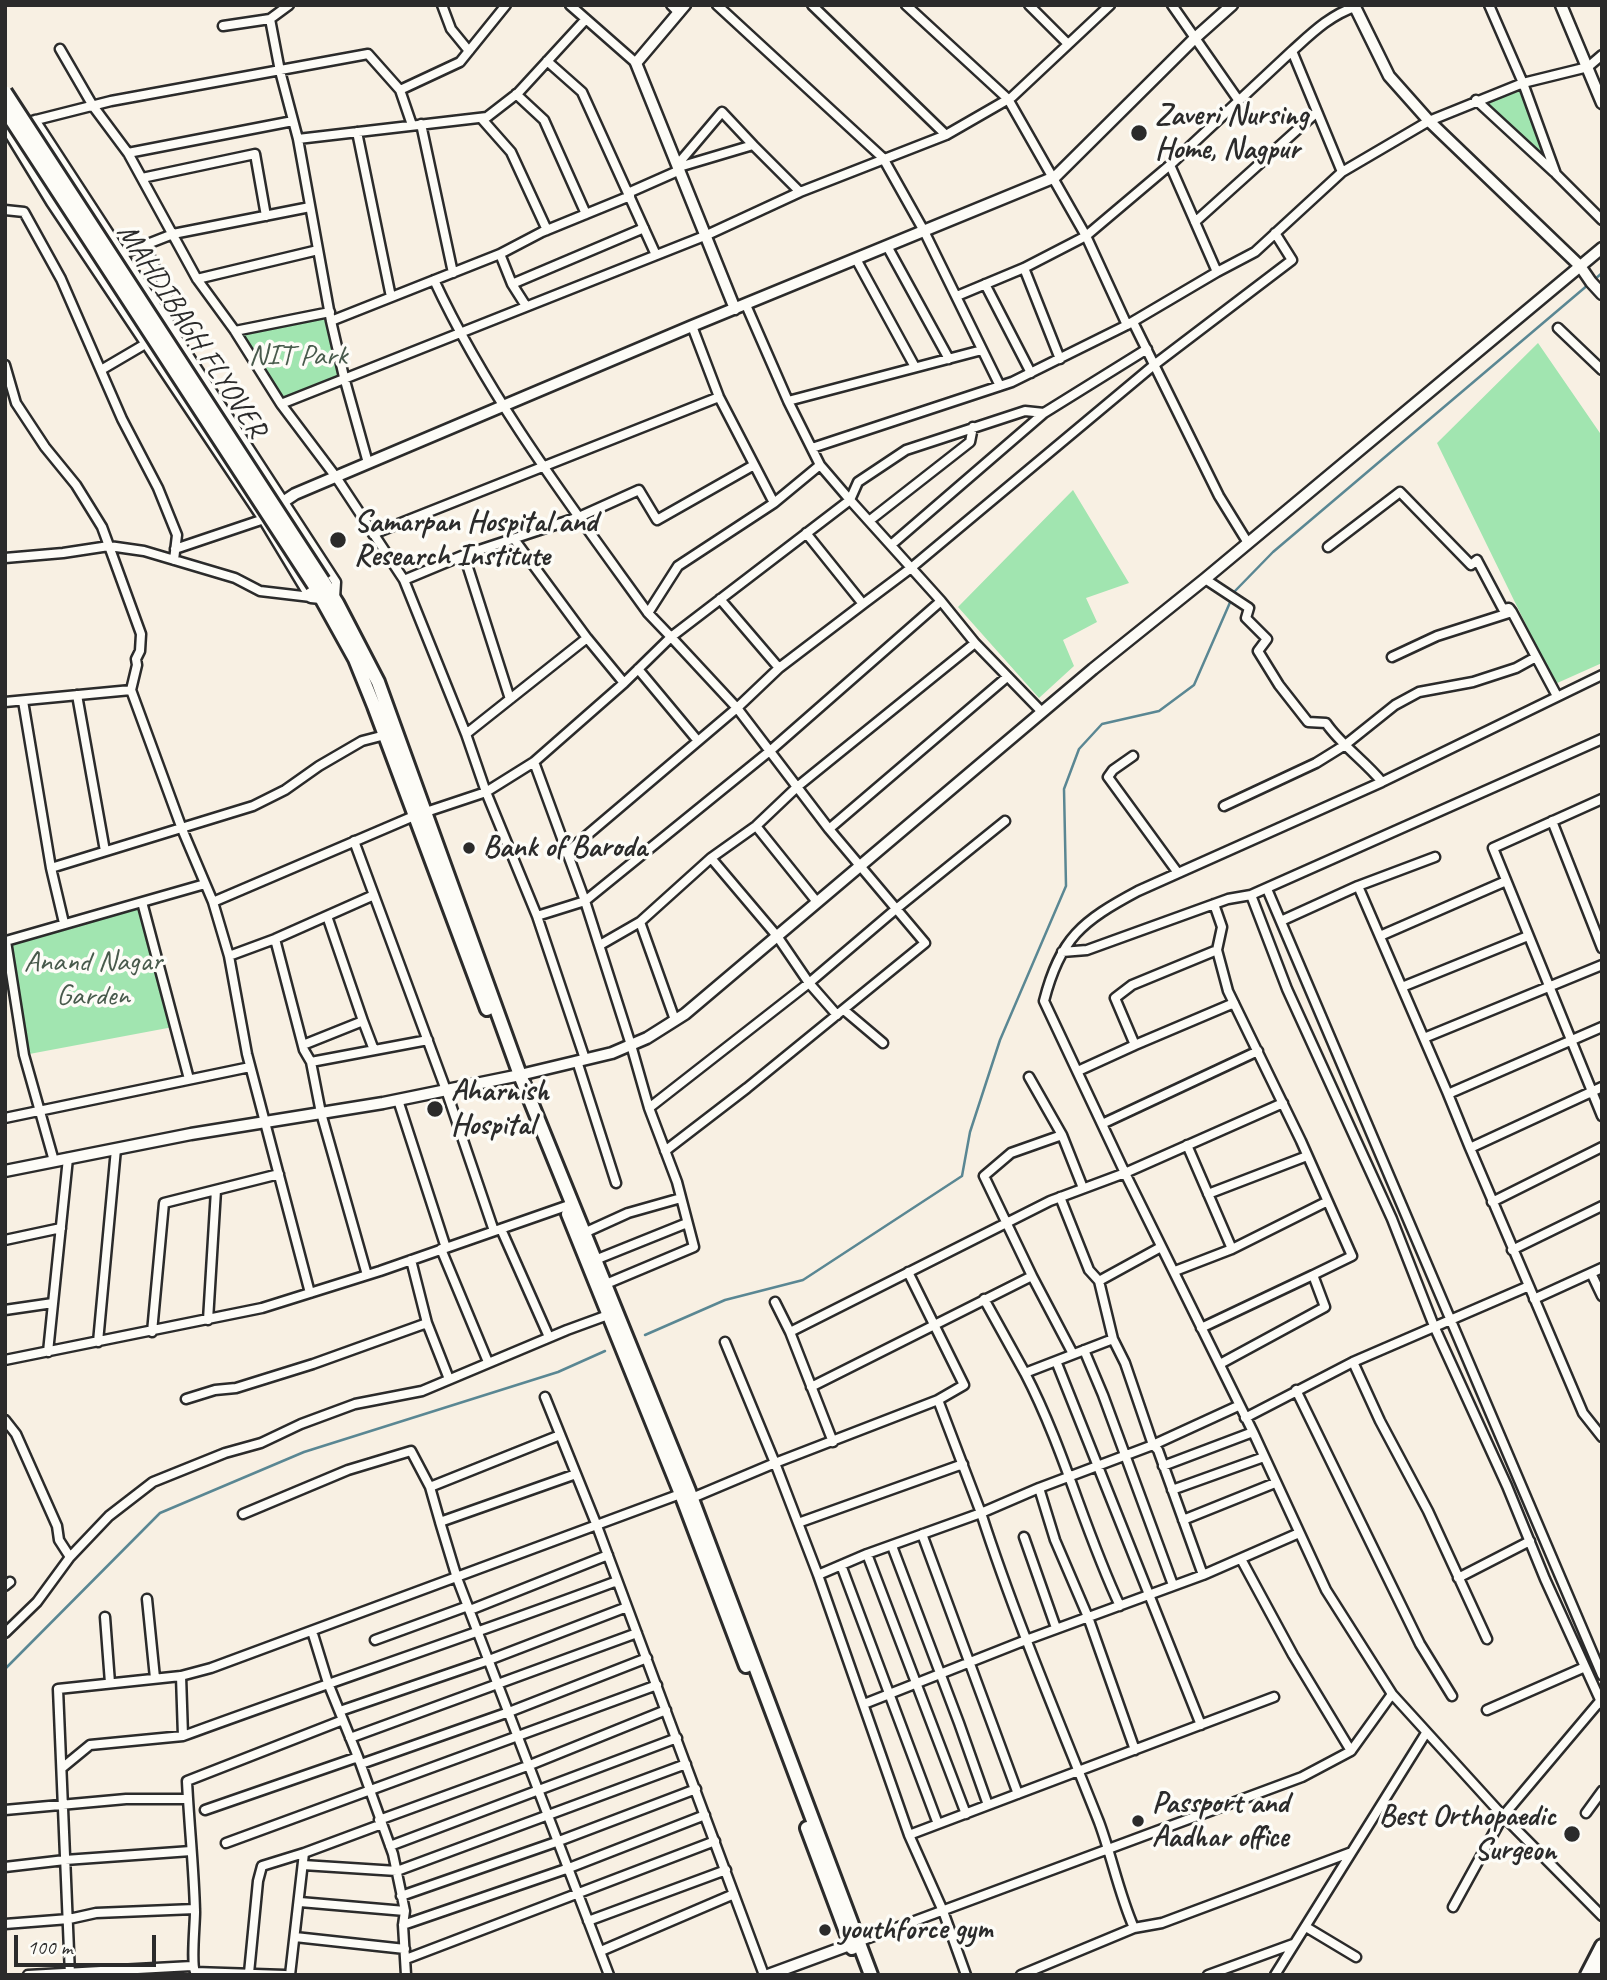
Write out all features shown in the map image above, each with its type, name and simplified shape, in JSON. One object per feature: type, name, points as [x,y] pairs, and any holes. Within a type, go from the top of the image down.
[{"type":"main road","name":"MAHDIBAGH FLYOVER","points":[[5,92],[321,592]]},
{"type":"main road","name":"MAHDIBAGH FLYOVER","points":[[5,110],[321,592]]},
{"type":"main road","points":[[321,592],[378,682],[390,734],[516,1076],[569,1205],[608,1315],[627,1346]]},
{"type":"main road","points":[[569,1205],[606,1284],[627,1346],[687,1494],[854,1943],[862,1975]]},
{"type":"main road","points":[[854,1943],[871,1975]]},
{"type":"main road","points":[[1587,1975],[1602,1946]]},
{"type":"main road","points":[[1595,1975],[1602,1962]]},
{"type":"street","points":[[223,26],[270,19],[289,5]]},
{"type":"street","points":[[442,5],[451,29],[469,51]]},
{"type":"street","points":[[400,90],[460,62],[506,5]]},
{"type":"street","points":[[570,5],[636,63],[706,235],[821,465],[975,643],[1042,712]]},
{"type":"street","points":[[717,5],[883,158],[957,296],[1000,386]]},
{"type":"street","points":[[812,5],[946,135]]},
{"type":"street","points":[[906,5],[1008,99],[1055,177],[1130,323],[1147,349],[1175,412],[1219,496],[1248,543]]},
{"type":"street","points":[[1029,5],[1068,44]]},
{"type":"street","points":[[1172,5],[1239,101]]},
{"type":"street","points":[[283,502],[692,326],[1055,177],[1195,37],[1232,5]]},
{"type":"street","points":[[1489,5],[1556,174]]},
{"type":"street","points":[[1561,5],[1602,103]]},
{"type":"street","points":[[957,296],[1024,268],[1086,236],[1170,165],[1292,51],[1333,17],[1354,6],[1389,76],[1429,121],[1580,266],[1602,293]]},
{"type":"street","points":[[281,404],[706,235],[800,192],[946,135],[1008,99],[1106,7]]},
{"type":"street","points":[[636,63],[678,8]]},
{"type":"street","points":[[270,19],[298,139],[344,377],[369,463]]},
{"type":"street","points":[[298,139],[488,117],[516,94],[586,19]]},
{"type":"street","points":[[60,49],[93,106],[128,153],[197,279],[235,331],[281,404],[336,477],[404,580],[537,916],[616,1183]]},
{"type":"street","points":[[1292,51],[1342,173]]},
{"type":"street","points":[[321,592],[264,519],[52,202],[8,128],[111,100],[368,54],[400,90],[416,124],[453,273]]},
{"type":"street","points":[[812,448],[1000,386],[1060,359],[1130,323],[1255,252],[1342,173],[1429,121],[1522,83],[1588,67],[1602,55]]},
{"type":"street","points":[[547,61],[582,92],[656,255]]},
{"type":"street","points":[[516,94],[544,120],[586,214]]},
{"type":"street","points":[[1476,100],[1602,220]]},
{"type":"street","points":[[679,167],[722,112],[800,192]]},
{"type":"street","points":[[1195,222],[1317,112]]},
{"type":"street","points":[[481,118],[511,152],[547,230]]},
{"type":"street","points":[[5,558],[109,546],[144,551],[235,578],[260,591],[321,592],[336,582],[35,120]]},
{"type":"street","points":[[128,153],[293,121]]},
{"type":"street","points":[[357,132],[391,297]]},
{"type":"street","points":[[235,331],[331,316],[391,297],[500,254],[629,194],[679,167],[753,145]]},
{"type":"street","points":[[142,178],[256,154],[265,216]]},
{"type":"street","points":[[1170,165],[1217,272]]},
{"type":"street","points":[[122,254],[173,234],[310,207]]},
{"type":"street","points":[[5,210],[24,212],[61,279],[122,419],[158,488],[177,535],[174,560]]},
{"type":"street","points":[[512,284],[644,228]]},
{"type":"street","points":[[566,853],[737,708],[779,668],[911,568],[1154,365],[1292,260],[1275,233]]},
{"type":"street","points":[[144,244],[171,310],[167,325]]},
{"type":"street","points":[[887,246],[949,359]]},
{"type":"street","points":[[5,1171],[516,1076],[612,1053],[675,1020],[1602,248]]},
{"type":"street","points":[[197,279],[318,250]]},
{"type":"street","points":[[500,254],[512,284],[526,306]]},
{"type":"street","points":[[856,259],[915,368]]},
{"type":"street","points":[[1024,268],[1060,359]]},
{"type":"street","points":[[434,280],[459,332],[503,406],[648,613],[737,708],[829,829],[925,943],[665,1151]]},
{"type":"street","points":[[985,284],[1031,373]]},
{"type":"street","points":[[692,326],[719,397],[774,503]]},
{"type":"street","points":[[1558,328],[1602,370]]},
{"type":"street","points":[[101,370],[147,343]]},
{"type":"street","points":[[891,545],[1044,413],[1147,349]]},
{"type":"street","points":[[788,401],[982,350]]},
{"type":"street","points":[[5,365],[16,403],[45,447],[76,485],[102,527],[141,634],[131,690],[181,830],[213,902],[229,956],[250,1066],[310,1293]]},
{"type":"street","points":[[373,534],[719,397]]},
{"type":"street","points":[[213,902],[354,841],[486,792],[534,762],[624,683],[671,636],[849,500],[858,482],[906,450],[1025,411],[1044,413]]},
{"type":"street","points":[[869,521],[970,442],[973,427]]},
{"type":"street","points":[[404,580],[464,555],[579,517],[639,490],[657,520],[754,465]]},
{"type":"street","points":[[648,613],[678,566],[774,503],[821,465]]},
{"type":"street","points":[[1328,547],[1400,492],[1471,565],[1477,560],[1503,609],[1509,608],[1512,612],[1556,696]]},
{"type":"street","points":[[175,549],[264,519]]},
{"type":"street","points":[[806,533],[863,604]]},
{"type":"street","points":[[514,539],[624,683]]},
{"type":"street","points":[[464,555],[510,699]]},
{"type":"street","points":[[1205,579],[1250,608],[1246,618],[1267,639],[1258,651],[1279,685],[1308,722],[1326,723],[1382,782]]},
{"type":"street","points":[[720,599],[779,668]]},
{"type":"street","points":[[537,916],[585,901],[771,750],[941,601]]},
{"type":"street","points":[[1392,657],[1437,636],[1512,612]]},
{"type":"street","points":[[466,734],[587,638]]},
{"type":"street","points":[[600,945],[640,922],[711,859],[756,826],[797,788],[975,643]]},
{"type":"street","points":[[1224,806],[1316,764],[1345,745],[1395,705],[1419,692],[1473,682],[1516,668],[1536,657]]},
{"type":"street","points":[[638,668],[698,741]]},
{"type":"street","points":[[1602,676],[1382,782],[1178,873],[1099,912],[1068,942],[1052,971],[1044,1001],[1238,1406],[1253,1432],[1326,1590],[1392,1694],[1503,1816],[1602,1916]]},
{"type":"street","points":[[829,829],[1007,677]]},
{"type":"street","points":[[5,702],[131,690]]},
{"type":"street","points":[[77,695],[104,851]]},
{"type":"street","points":[[23,701],[51,868],[64,923]]},
{"type":"street","points":[[51,868],[254,806],[285,790],[362,741],[390,734]]},
{"type":"street","points":[[1062,952],[1087,950],[1214,904],[1251,895],[1602,739]]},
{"type":"street","points":[[1133,756],[1113,770],[1108,777],[1178,873]]},
{"type":"street","points":[[534,762],[600,945],[649,1108],[681,1198],[694,1247],[606,1284]]},
{"type":"street","points":[[1602,799],[1493,848],[1602,1116]]},
{"type":"street","points":[[649,1108],[809,983],[1005,821]]},
{"type":"street","points":[[1552,821],[1602,948]]},
{"type":"street","points":[[756,826],[817,902]]},
{"type":"street","points":[[354,841],[498,1230],[549,1337]]},
{"type":"street","points":[[1281,921],[1358,886],[1435,857]]},
{"type":"street","points":[[711,859],[777,936],[809,983],[840,1013],[883,1043]]},
{"type":"street","points":[[1380,936],[1506,881]]},
{"type":"street","points":[[54,1161],[24,1055],[5,940],[205,884]]},
{"type":"street","points":[[1358,886],[1583,1413],[1602,1437]]},
{"type":"street","points":[[1266,889],[1602,1675]]},
{"type":"street","points":[[229,956],[275,939],[374,895]]},
{"type":"street","points":[[1251,895],[1287,989],[1402,1245],[1434,1326],[1601,1703],[1503,1816],[1454,1907]]},
{"type":"street","points":[[142,902],[189,1079]]},
{"type":"street","points":[[1201,1328],[1352,1256],[1283,1103],[1228,991],[1217,950],[1222,927],[1214,904]]},
{"type":"street","points":[[327,916],[374,1050]]},
{"type":"street","points":[[640,922],[675,1020]]},
{"type":"street","points":[[1402,987],[1528,936]]},
{"type":"street","points":[[275,939],[303,1045],[311,1062],[321,1113],[367,1275]]},
{"type":"street","points":[[1135,1045],[1115,998],[1132,985],[1217,950]]},
{"type":"street","points":[[1424,1038],[1602,965]]},
{"type":"street","points":[[1078,1071],[1234,1003]]},
{"type":"street","points":[[303,1045],[363,1021]]},
{"type":"street","points":[[1448,1094],[1602,1027]]},
{"type":"street","points":[[311,1062],[428,1040]]},
{"type":"street","points":[[1102,1124],[1258,1051]]},
{"type":"street","points":[[5,1118],[250,1066]]},
{"type":"street","points":[[1029,1077],[1062,1135],[1083,1188]]},
{"type":"street","points":[[1471,1149],[1602,1087]]},
{"type":"street","points":[[398,1100],[444,1249],[488,1362]]},
{"type":"street","points":[[790,1332],[1060,1197],[1125,1172],[1283,1103]]},
{"type":"street","points":[[1062,1135],[1011,1153],[984,1176],[1073,1354]]},
{"type":"street","points":[[1187,1145],[1232,1249]]},
{"type":"street","points":[[1492,1202],[1602,1147]]},
{"type":"street","points":[[98,1342],[116,1149]]},
{"type":"street","points":[[1208,1194],[1307,1156]]},
{"type":"street","points":[[48,1352],[68,1158]]},
{"type":"street","points":[[152,1332],[164,1203],[279,1174]]},
{"type":"street","points":[[208,1320],[216,1190]]},
{"type":"street","points":[[1060,1197],[1089,1270],[1099,1281],[1113,1339],[1125,1363],[1203,1575]]},
{"type":"street","points":[[584,1233],[628,1213],[681,1198]]},
{"type":"street","points":[[1175,1271],[1232,1249],[1326,1202]]},
{"type":"street","points":[[5,1360],[262,1308],[367,1275],[569,1205]]},
{"type":"street","points":[[1512,1250],[1602,1206]]},
{"type":"street","points":[[595,1260],[687,1223]]},
{"type":"street","points":[[5,1240],[61,1228]]},
{"type":"street","points":[[1402,1245],[1416,1238]]},
{"type":"street","points":[[1099,1281],[1161,1247]]},
{"type":"street","points":[[411,1260],[427,1323],[449,1379]]},
{"type":"street","points":[[1534,1299],[1602,1268]]},
{"type":"street","points":[[70,1974],[58,1689],[181,1676],[211,1668],[833,1442],[938,1400],[964,1385],[908,1272]]},
{"type":"street","points":[[1591,1273],[1602,1296]]},
{"type":"street","points":[[1220,1364],[1325,1307],[1313,1275]]},
{"type":"street","points":[[811,1387],[1032,1276]]},
{"type":"street","points":[[1245,1418],[1353,1362],[1529,1286]]},
{"type":"street","points":[[984,1300],[1044,1409],[1100,1564],[1119,1606]]},
{"type":"street","points":[[775,1302],[790,1332],[833,1442]]},
{"type":"street","points":[[5,1310],[53,1303]]},
{"type":"street","points":[[5,1633],[37,1602],[70,1557],[109,1516],[153,1482],[225,1453],[261,1443],[301,1424],[355,1404],[422,1391],[608,1315]]},
{"type":"street","points":[[186,1399],[215,1390],[236,1388],[287,1372],[427,1323]]},
{"type":"street","points":[[1025,1373],[1113,1339]]},
{"type":"street","points":[[725,1342],[818,1575],[909,1835],[943,1911],[966,1975]]},
{"type":"street","points":[[1084,1350],[1173,1585]]},
{"type":"street","points":[[1056,1361],[1201,1725]]},
{"type":"street","points":[[1353,1362],[1380,1421],[1428,1511],[1487,1639]]},
{"type":"street","points":[[1296,1390],[1420,1644],[1452,1696]]},
{"type":"street","points":[[545,1397],[597,1526],[766,1975],[1302,1777],[1351,1751],[1392,1694]]},
{"type":"street","points":[[938,1400],[1026,1640],[1109,1849],[1125,1908],[1134,1928]]},
{"type":"street","points":[[818,1575],[1153,1445],[1238,1406]]},
{"type":"street","points":[[5,1420],[16,1434],[57,1526],[58,1540],[70,1557]]},
{"type":"street","points":[[1163,1466],[1253,1432]]},
{"type":"street","points":[[430,1487],[560,1435]]},
{"type":"street","points":[[243,1514],[348,1470],[411,1451],[430,1487],[457,1578],[609,1975]]},
{"type":"street","points":[[1172,1490],[1264,1457]]},
{"type":"street","points":[[798,1523],[963,1464]]},
{"type":"street","points":[[440,1522],[576,1474]]},
{"type":"street","points":[[1183,1520],[1275,1483]]},
{"type":"street","points":[[1039,1488],[1055,1540],[1088,1617],[1135,1750]]},
{"type":"street","points":[[922,1534],[1018,1794]]},
{"type":"street","points":[[864,1704],[1056,1628],[1203,1575],[1299,1534]]},
{"type":"street","points":[[1024,1537],[1056,1628]]},
{"type":"street","points":[[1458,1578],[1530,1541]]},
{"type":"street","points":[[892,1546],[988,1805]]},
{"type":"street","points":[[867,1554],[966,1814]]},
{"type":"street","points":[[375,1640],[469,1608],[608,1555]]},
{"type":"street","points":[[1241,1559],[1293,1655],[1351,1751]]},
{"type":"street","points":[[841,1565],[938,1824]]},
{"type":"street","points":[[62,1768],[90,1745],[183,1736],[328,1683],[479,1633],[617,1581]]},
{"type":"street","points":[[147,1598],[156,1678]]},
{"type":"street","points":[[340,1711],[489,1660],[627,1607]]},
{"type":"street","points":[[105,1617],[110,1683]]},
{"type":"street","points":[[312,1631],[328,1683],[359,1760],[397,1871],[405,1911],[403,1925],[406,1975]]},
{"type":"street","points":[[350,1738],[637,1633]]},
{"type":"street","points":[[205,1810],[509,1712],[647,1658]]},
{"type":"street","points":[[1487,1710],[1585,1667]]},
{"type":"street","points":[[181,1676],[183,1736]]},
{"type":"street","points":[[226,1843],[657,1685]]},
{"type":"street","points":[[909,1835],[1274,1697]]},
{"type":"street","points":[[249,1973],[258,1881],[262,1866],[304,1853],[666,1710]]},
{"type":"street","points":[[194,1971],[194,1909],[187,1781],[343,1720]]},
{"type":"street","points":[[1275,1975],[1426,1733]]},
{"type":"street","points":[[390,1846],[677,1738]]},
{"type":"street","points":[[303,1865],[397,1871],[686,1764]]},
{"type":"street","points":[[401,1896],[559,1841],[696,1789]]},
{"type":"street","points":[[1586,1813],[1602,1791]]},
{"type":"street","points":[[5,1810],[126,1799],[188,1799]]},
{"type":"street","points":[[403,1925],[569,1867],[705,1815]]},
{"type":"street","points":[[406,1959],[715,1841]]},
{"type":"street","points":[[5,1867],[191,1851]]},
{"type":"street","points":[[29,1975],[194,1971],[288,1975],[300,1902],[304,1853]]},
{"type":"street","points":[[1021,1975],[1134,1928],[1162,1923],[1349,1853]]},
{"type":"street","points":[[588,1921],[726,1870]]},
{"type":"street","points":[[601,1951],[734,1894]]},
{"type":"street","points":[[300,1902],[405,1911]]},
{"type":"street","points":[[5,1924],[69,1919],[96,1913],[194,1909]]},
{"type":"street","points":[[1306,1927],[1356,1957]]},
{"type":"street","points":[[295,1937],[405,1949]]},
{"type":"street","points":[[1208,1975],[1293,1944]]},
{"type":"green space","points":[[1521,91],[1546,158],[1486,102]]},
{"type":"green space","name":"NIT Park","points":[[330,312],[344,377],[281,404],[235,331]]},
{"type":"green space","points":[[1538,343],[1602,436],[1602,663],[1555,684],[1437,443]]},
{"type":"green space","points":[[1073,490],[1129,583],[1086,598],[1097,622],[1063,640],[1074,666],[1039,698],[958,607]]},
{"type":"green space","name":"Anand Nagar Garden","points":[[142,902],[173,1027],[24,1055],[6,941]]},
{"type":"waterway","points":[[1594,280],[1602,273]]},
{"type":"waterway","points":[[645,1335],[725,1300],[803,1280],[962,1176],[970,1132],[1000,1040],[1066,886],[1064,789],[1079,749],[1102,724],[1159,711],[1194,685],[1235,591],[1273,552],[1589,284]]},
{"type":"waterway","points":[[5,1669],[160,1513],[304,1452],[558,1372],[605,1351]]},
{"type":"place","name":"Zaveri Nursing Home, Nagpur","points":[[1139,133]]},
{"type":"place","name":"Samarpan Hospital and Research Institute","points":[[338,540]]},
{"type":"place","name":"Bank of Baroda","points":[[469,848]]},
{"type":"place","name":"Aharnish Hospital","points":[[435,1109]]},
{"type":"place","name":"Passport and Aadhar office","points":[[1138,1821]]},
{"type":"place","name":"Best Orthopaedic Surgeon","points":[[1572,1834]]},
{"type":"place","name":"youthforce gym","points":[[825,1930]]}]
